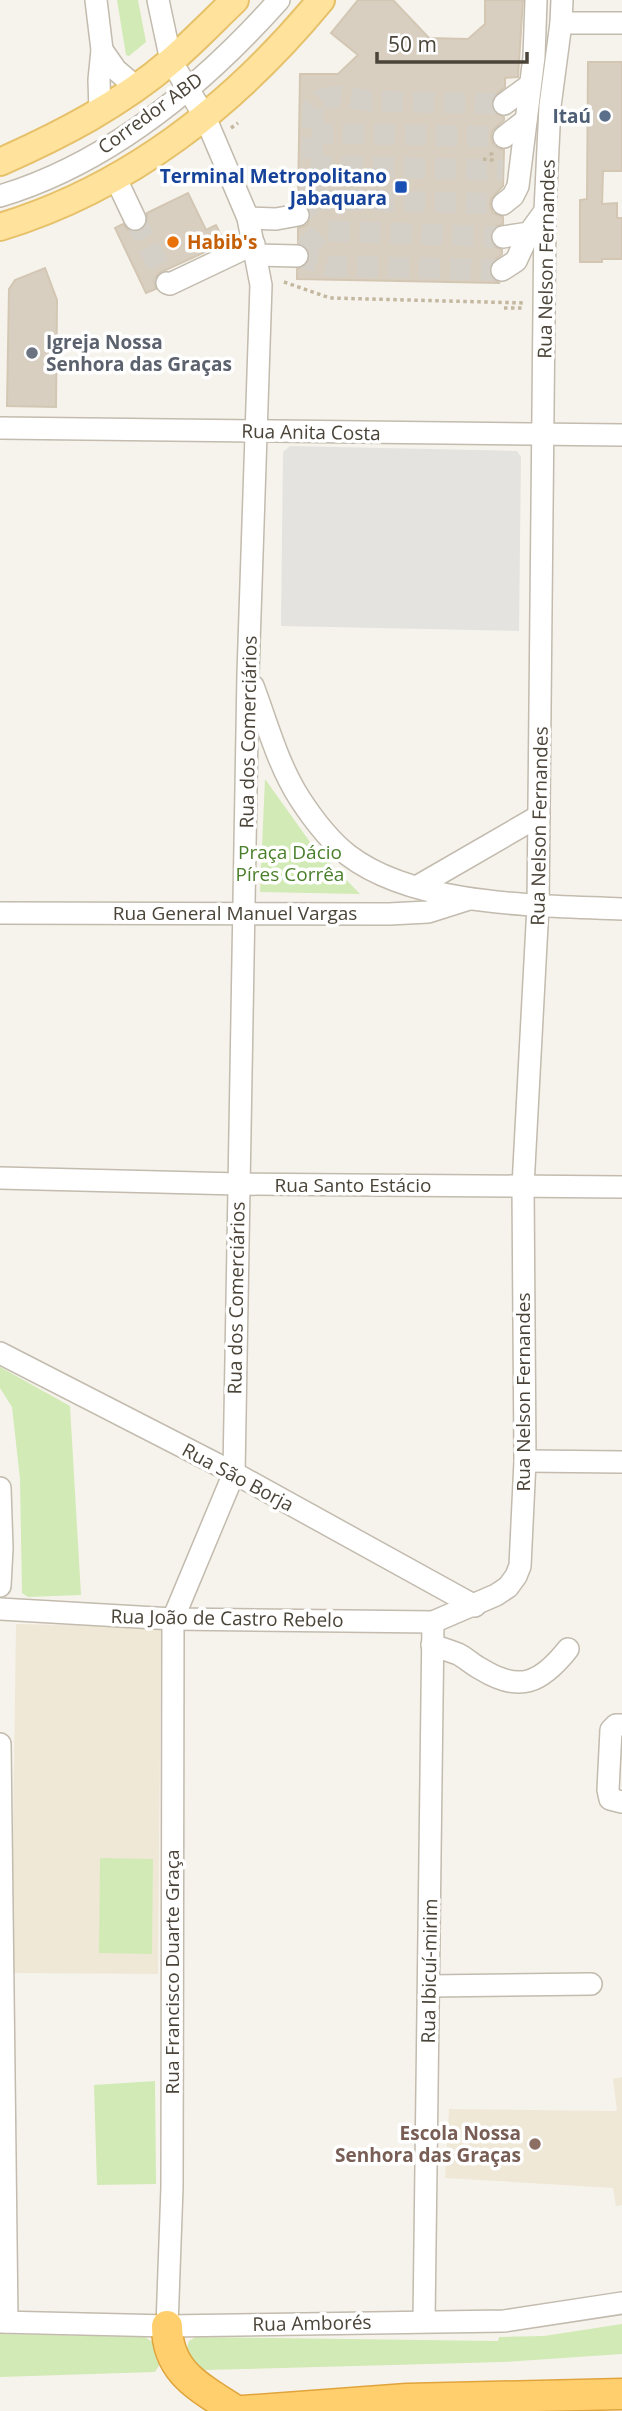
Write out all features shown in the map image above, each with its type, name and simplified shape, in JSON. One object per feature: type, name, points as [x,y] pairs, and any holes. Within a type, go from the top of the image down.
[{"type":"highway","points":[[167,2326],[172,2358],[188,2379],[236,2411]]},
{"type":"highway","points":[[243,2411],[407,2399],[622,2394]]},
{"type":"main road","points":[[0,162],[39,145],[100,112],[171,61],[235,0]]},
{"type":"main road","points":[[0,227],[68,204],[116,179],[205,117],[296,30],[321,0]]},
{"type":"street","points":[[96,0],[102,50],[100,112]]},
{"type":"street","name":"Rua dos Comerciários","points":[[158,0],[171,61],[205,117],[248,218],[261,285],[248,674],[234,1473],[173,1619]]},
{"type":"street","name":"Corredor ABD","points":[[0,196],[45,178],[108,147],[144,123],[187,89],[245,36],[279,0]]},
{"type":"street","points":[[503,204],[513,196],[511,178],[522,157],[536,0]]},
{"type":"street","name":"Rua Nelson Fernandes","points":[[443,1618],[475,1606],[508,1587],[520,1566],[525,1461],[523,1186],[538,906],[545,211],[550,106],[562,0]]},
{"type":"street","points":[[561,23],[622,23]]},
{"type":"street","points":[[102,50],[116,70],[136,87]]},
{"type":"street","points":[[504,104],[530,85]]},
{"type":"street","points":[[504,137],[526,120]]},
{"type":"street","points":[[116,179],[135,219]]},
{"type":"street","points":[[502,270],[516,261],[529,233],[545,211]]},
{"type":"street","points":[[248,218],[276,219],[298,215]]},
{"type":"street","points":[[502,237],[529,233]]},
{"type":"street","points":[[167,283],[255,249],[297,256]]},
{"type":"street","name":"Rua Anita Costa","points":[[0,428],[622,435]]},
{"type":"street","points":[[248,674],[283,765],[299,797],[323,831],[348,855],[380,874],[469,899],[538,906],[622,909]]},
{"type":"street","points":[[418,886],[539,816]]},
{"type":"street","name":"Rua General Manuel Vargas","points":[[0,913],[428,912],[469,899]]},
{"type":"street","name":"Rua Santo Estácio","points":[[0,1178],[238,1184],[622,1187]]},
{"type":"street","name":"Rua São Borja","points":[[0,1353],[234,1473],[475,1606]]},
{"type":"street","points":[[525,1461],[622,1462]]},
{"type":"street","points":[[0,1488],[0,1586]]},
{"type":"street","name":"Rua João de Castro Rebelo","points":[[0,1609],[173,1619],[443,1618]]},
{"type":"street","name":"Rua Ibicuí-mirim","points":[[424,2321],[432,1645],[443,1618]]},
{"type":"street","name":"Rua Francisco Duarte Graça","points":[[167,2326],[172,2187],[173,1619]]},
{"type":"street","points":[[432,1645],[459,1655],[483,1671],[510,1683],[528,1682],[543,1676],[568,1649]]},
{"type":"street","points":[[622,1725],[616,1725],[611,1730],[608,1790],[610,1799],[622,1802]]},
{"type":"street","points":[[0,1744],[3,2322]]},
{"type":"street","points":[[429,1986],[591,1984]]},
{"type":"street","name":"Rua Amborés","points":[[3,2322],[167,2326],[504,2321],[622,2302]]},
{"type":"path","points":[[483,159],[492,160],[492,154],[487,154]]},
{"type":"path","points":[[284,282],[330,298],[526,303],[527,308]]},
{"type":"path","points":[[504,308],[517,308]]},
{"type":"shaded area","points":[[290,446],[517,451],[521,457],[519,631],[281,626],[283,452]]},
{"type":"shaded area","points":[[16,1624],[161,1627],[158,1974],[11,1973]]},
{"type":"shaded area","name":"Escola Nossa Senhora das Graças","points":[[622,2077],[622,2205],[616,2206],[613,2188],[445,2178],[449,2109],[617,2111],[613,2079]]},
{"type":"green space","points":[[117,0],[138,0],[146,42],[129,56],[126,55]]},
{"type":"green space","name":"Praça Dácio Píres Corrêa","points":[[265,779],[310,842],[360,894],[260,892]]},
{"type":"green space","points":[[0,1367],[70,1406],[81,1595],[28,1597],[22,1593],[20,1479],[12,1407],[0,1388]]},
{"type":"green space","points":[[100,1858],[153,1859],[152,1954],[99,1953]]},
{"type":"green space","points":[[155,2081],[156,2184],[97,2185],[94,2085]]},
{"type":"green space","points":[[622,2324],[622,2354],[503,2362],[205,2370],[196,2367],[186,2351],[189,2341],[196,2337],[498,2341],[499,2337],[544,2336]]},
{"type":"green space","points":[[0,2334],[145,2337],[154,2343],[160,2364],[155,2372],[0,2377]]},
{"type":"building","name":"Terminal Metropolitano Jabaquara","points":[[358,0],[393,0],[429,38],[468,39],[485,24],[485,0],[523,0],[518,77],[505,78],[505,87],[492,98],[491,105],[494,112],[504,117],[492,131],[491,138],[494,146],[504,150],[503,186],[491,199],[490,205],[493,213],[503,217],[503,224],[494,227],[490,238],[493,246],[502,250],[502,254],[491,263],[489,270],[491,278],[500,283],[297,279],[297,269],[308,263],[310,256],[304,245],[298,243],[298,228],[307,225],[311,213],[308,206],[298,202],[300,74],[338,74],[358,55],[331,33]]},
{"type":"building","points":[[588,62],[622,62],[622,171],[603,171],[602,204],[617,203],[617,218],[622,218],[622,259],[602,259],[602,262],[580,262],[580,200],[587,199]]},
{"type":"building","name":"Habib's","points":[[188,193],[206,230],[216,225],[225,243],[159,273],[154,280],[156,289],[146,293],[115,228],[123,224],[128,230],[140,231],[146,226],[147,213]]},
{"type":"building","name":"Igreja Nossa Senhora das Graças","points":[[45,268],[57,300],[56,407],[7,406],[9,289],[15,280]]},
{"type":"tunnel","points":[[298,215],[307,209],[311,199],[313,108],[322,99],[339,96],[370,101],[504,104]]},
{"type":"tunnel","points":[[312,133],[504,137]]},
{"type":"tunnel","points":[[311,166],[503,170]]},
{"type":"tunnel","points":[[311,199],[503,204]]},
{"type":"tunnel","points":[[135,219],[167,283]]},
{"type":"tunnel","points":[[502,270],[330,266],[297,256],[320,233],[327,231],[503,237]]},
{"type":"place","name":"Itaú","points":[[605,116]]},
{"type":"place","name":"Terminal Metropolitano Jabaquara","points":[[401,187]]},
{"type":"place","name":"Habib's","points":[[173,242]]},
{"type":"place","name":"Igreja Nossa Senhora das Graças","points":[[32,353]]},
{"type":"place","name":"Escola Nossa Senhora das Graças","points":[[535,2144]]}]
